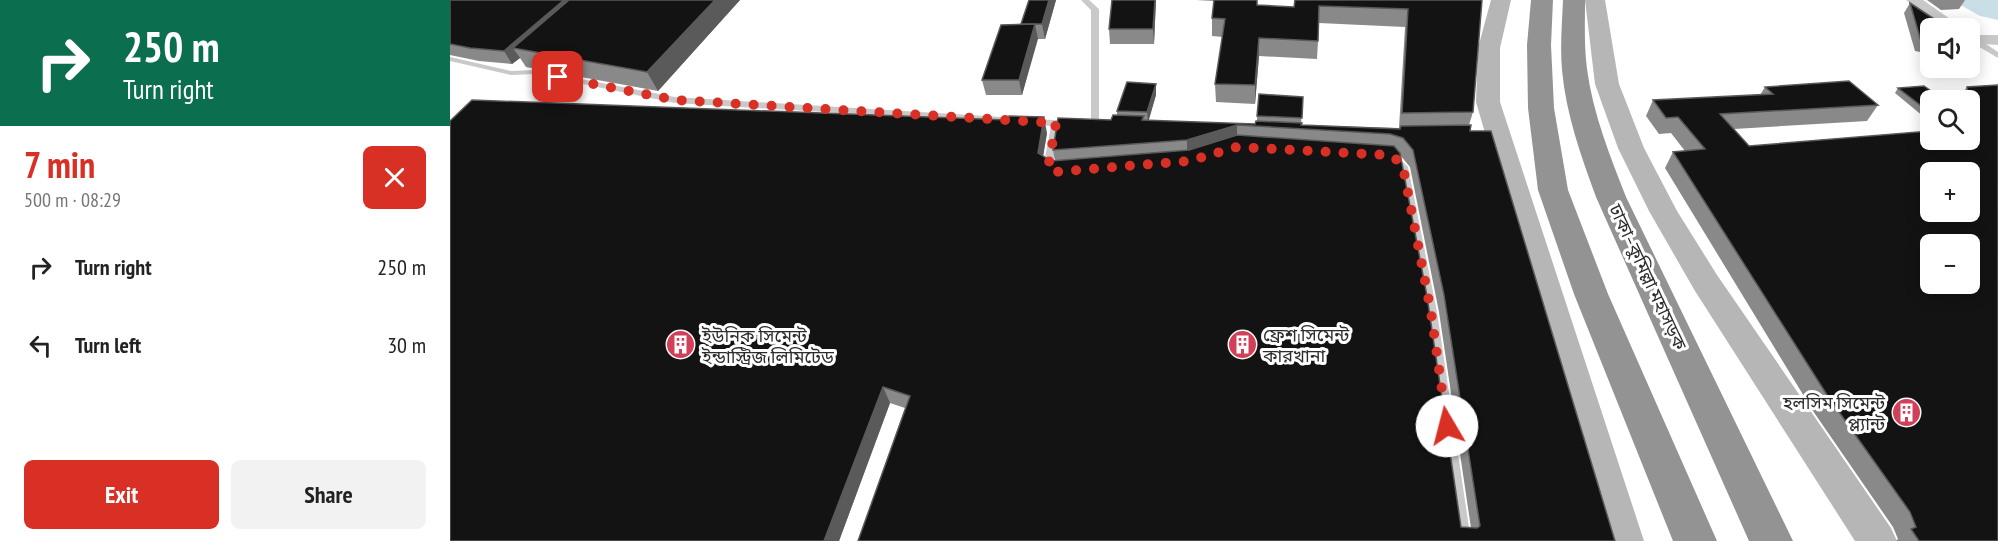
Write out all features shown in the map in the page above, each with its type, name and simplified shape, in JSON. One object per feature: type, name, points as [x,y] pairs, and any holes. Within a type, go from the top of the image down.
[{"type":"highway","points":[[1542,0],[1539,45],[1541,108],[1553,190],[1591,294],[1695,541]]},
{"type":"highway","name":"ঢাকা–কুমিল্লা মহাসড়ক","points":[[1574,0],[1575,69],[1590,141],[1611,197],[1771,541]]},
{"type":"street","points":[[1501,0],[1489,48],[1488,102],[1492,135],[1624,541]]},
{"type":"street","points":[[1595,0],[1607,84],[1631,148],[1663,211],[1706,283],[1877,541]]},
{"type":"street","points":[[1913,0],[1941,18]]},
{"type":"street","points":[[1980,39],[1998,40]]},
{"type":"lane","points":[[1085,0],[1095,9],[1095,125]]},
{"type":"lane","points":[[1980,44],[1998,56]]},
{"type":"lane","points":[[450,59],[510,73],[534,72],[675,100],[1106,126]]},
{"type":"lane","points":[[510,73],[519,65]]},
{"type":"lane","points":[[1056,123],[1048,168],[1054,172],[1065,171]]},
{"type":"lane","points":[[1387,155],[1395,158],[1403,167],[1431,312],[1464,541]]},
{"type":"water","points":[[1952,0],[1998,0],[1998,20],[1980,16]]},
{"type":"building","points":[[450,0],[564,0],[504,51],[450,44]]},
{"type":"building","points":[[569,0],[715,0],[647,72],[513,48]]},
{"type":"building","points":[[1029,0],[1049,0],[1042,24],[1021,24]]},
{"type":"building","points":[[1112,0],[1155,0],[1153,29],[1109,29]]},
{"type":"building","points":[[1214,0],[1257,0],[1257,5],[1294,7],[1295,0],[1482,0],[1473,112],[1402,113],[1408,9],[1319,6],[1318,41],[1259,38],[1255,85],[1215,84],[1225,19],[1212,18]]},
{"type":"building","points":[[1910,3],[1933,18],[1920,18],[1920,38]]},
{"type":"building","points":[[1035,24],[1019,80],[982,80],[1001,25]]},
{"type":"building","name":"হলসিম সিমেন্ট প্ল্যান্ট","points":[[1849,81],[1878,105],[1720,114],[1749,146],[1920,132],[1920,150],[1980,150],[1980,90],[1967,90],[1967,87],[1998,85],[1998,541],[1919,541],[1911,529],[1916,527],[1910,512],[1827,395],[1673,152],[1705,149],[1678,117],[1666,118],[1653,100],[1773,94],[1765,87]]},
{"type":"building","points":[[1127,82],[1156,84],[1147,112],[1117,111]]},
{"type":"building","points":[[1924,86],[1930,90],[1920,90],[1920,105],[1898,88]]},
{"type":"building","points":[[1259,94],[1303,97],[1302,118],[1257,116]]},
{"type":"building","points":[[472,100],[1008,120],[1009,116],[1044,117],[1038,153],[1051,161],[1189,150],[1237,135],[1394,146],[1400,153],[1427,296],[1461,527],[1477,528],[1480,526],[1444,295],[1413,150],[1403,138],[1390,134],[1237,125],[1187,140],[1053,150],[1058,118],[1111,120],[1113,115],[1144,116],[1142,120],[1255,124],[1256,121],[1400,129],[1401,126],[1471,125],[1470,131],[1491,131],[1615,541],[858,541],[910,396],[883,387],[824,541],[450,541],[450,121]]},
{"type":"place","name":"ফ্রেশ সিমেন্ট কারখানা","points":[[1242,344]]},
{"type":"place","name":"ইউনিক সিমেন্ট ইন্ডাস্ট্রিজ লিমিটেড","points":[[681,345]]},
{"type":"place","name":"হলসিম সিমেন্ট প্ল্যান্ট","points":[[1906,412]]},
{"type":"route","points":[[558,77],[675,100],[1056,123],[1048,168],[1054,172],[1189,161],[1209,153],[1237,147],[1387,155],[1395,158],[1403,167],[1431,312],[1447,426]]}]
